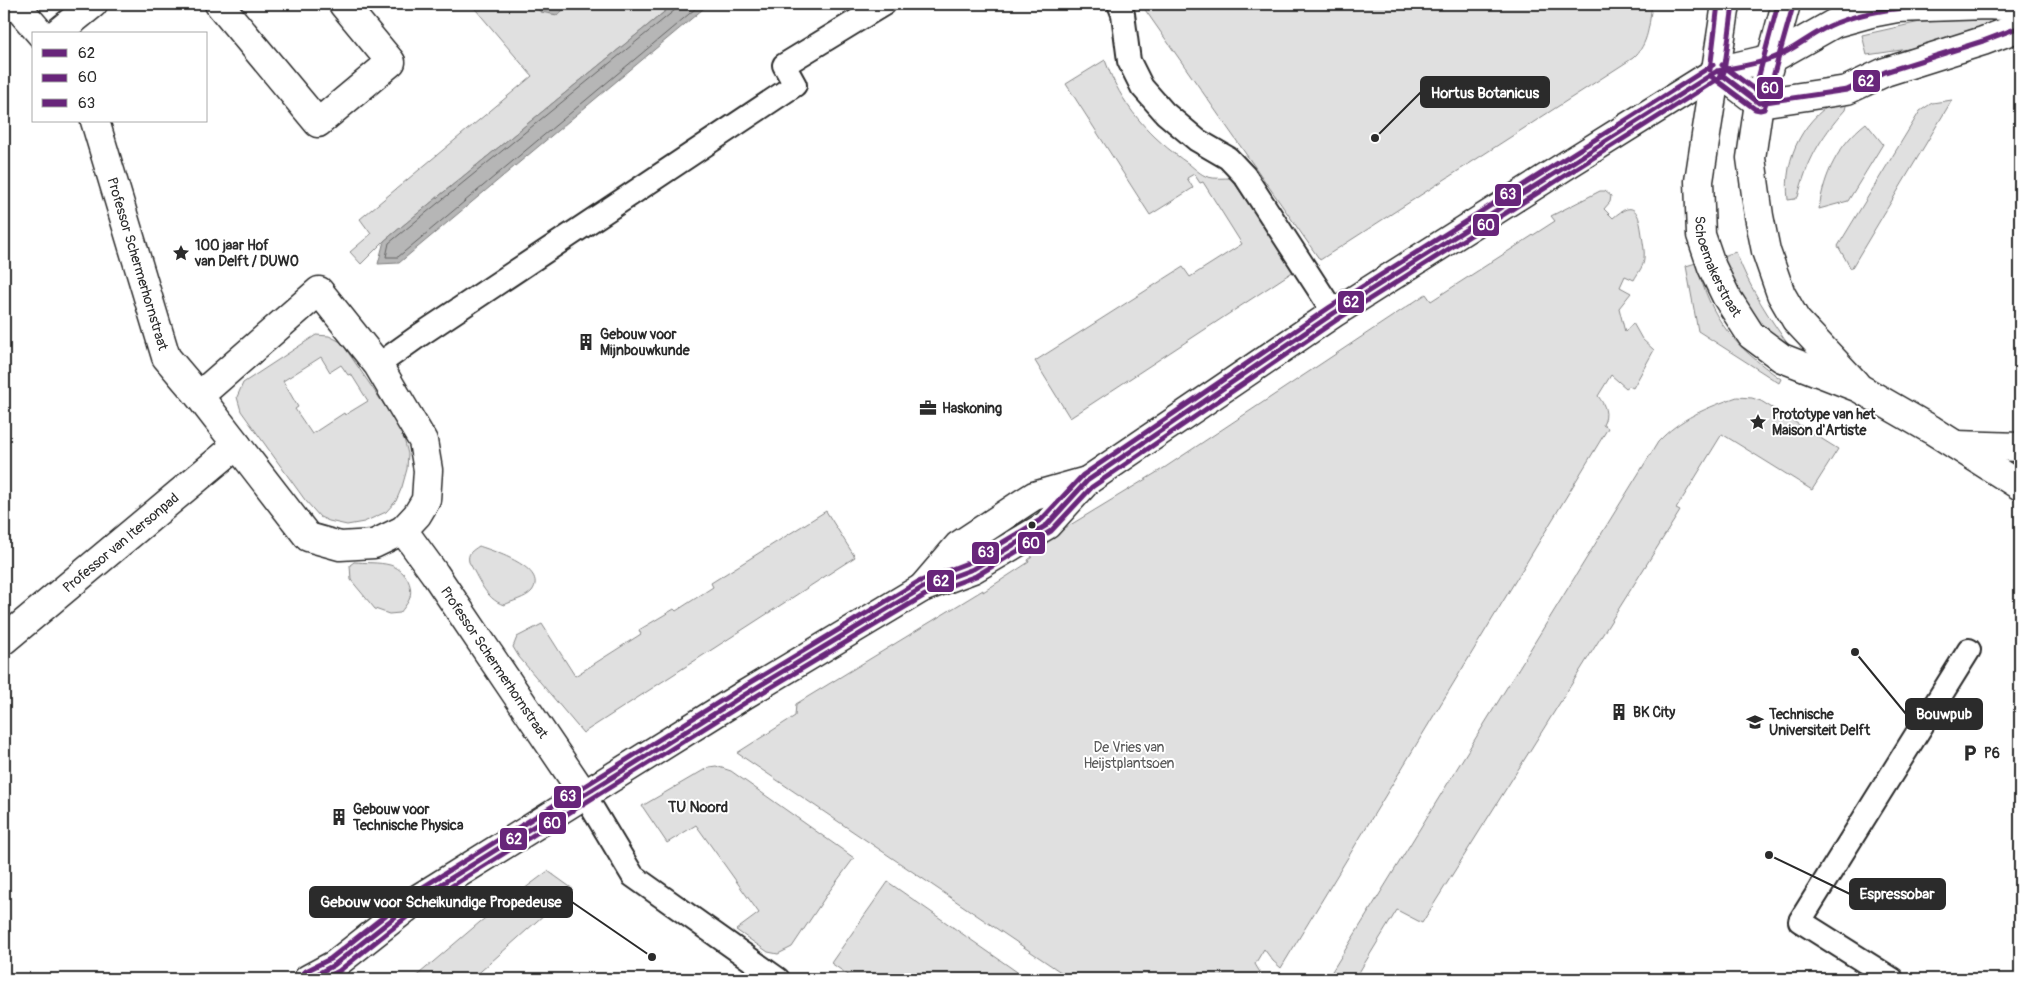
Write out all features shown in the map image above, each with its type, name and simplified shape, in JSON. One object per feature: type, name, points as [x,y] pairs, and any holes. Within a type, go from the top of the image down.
[{"type":"main road","points":[[15,4],[39,32]]},
{"type":"main road","points":[[58,32],[93,4]]},
{"type":"main road","points":[[219,4],[318,123],[391,62],[343,4]]},
{"type":"main road","name":"Schoemakerstraat","points":[[1726,4],[1699,181],[1701,235],[1712,267],[1726,296],[1751,335],[1782,358],[1859,388],[1956,445],[2020,486]]},
{"type":"main road","name":"Schoemakerstraat","points":[[1786,4],[1773,58],[1759,103],[1751,158],[1766,252],[1782,294],[1796,320],[1859,388]]},
{"type":"main road","points":[[308,979],[330,972],[419,898],[744,695],[922,588],[958,546],[1023,503],[1034,496],[1087,481],[1334,313],[1716,72],[1773,58],[1836,23],[1896,6],[1987,5],[2020,7]]},
{"type":"main road","points":[[1716,72],[1759,103],[1847,90],[1885,72],[1983,41],[2020,27]]},
{"type":"main road","name":"Professor Schermerhornstraat","points":[[95,122],[166,357],[199,396],[308,537],[340,546],[374,544],[403,530],[435,574],[585,796]]},
{"type":"main road","points":[[199,396],[319,291],[378,365],[423,441],[428,470],[426,500],[417,515],[403,530]]},
{"type":"main road","name":"Professor van Itersonpad","points":[[4,640],[237,445]]},
{"type":"main road","name":"Schoemakerstraat","points":[[1956,445],[2020,447]]},
{"type":"lane","points":[[378,365],[795,85],[784,65],[884,4]]},
{"type":"lane","points":[[1119,4],[1123,14],[1129,61],[1142,87],[1177,124],[1196,140],[1228,158],[1245,176],[1334,313]]},
{"type":"lane","points":[[1892,979],[1800,921],[1969,650]]},
{"type":"lane","points":[[585,796],[632,876],[778,979]]},
{"type":"green space","points":[[471,4],[674,4],[384,241],[361,264],[350,252],[371,234],[360,219],[532,76]]},
{"type":"green space","points":[[1141,4],[1652,4],[1645,40],[1633,58],[1320,260]]},
{"type":"green space","points":[[2008,20],[1929,46],[1867,55],[1862,35],[1920,22]]},
{"type":"green space","points":[[1105,60],[1128,106],[1161,143],[1205,176],[1231,178],[1294,271],[1070,418],[1035,361],[1183,267],[1190,277],[1242,244],[1203,182],[1200,183],[1194,174],[1187,178],[1193,188],[1150,215],[1066,84]]},
{"type":"green space","points":[[1844,96],[1845,110],[1828,130],[1815,151],[1798,197],[1788,200],[1789,168],[1799,139],[1818,114]]},
{"type":"green space","points":[[1952,100],[1851,269],[1838,246],[1920,111],[1932,103]]},
{"type":"green space","points":[[1866,123],[1883,144],[1848,201],[1819,209],[1821,196],[1834,161],[1848,141]]},
{"type":"green space","name":"De Vries van Heijstplantsoen","points":[[1600,191],[1605,191],[1611,196],[1610,202],[1604,209],[1613,218],[1626,209],[1631,209],[1635,211],[1639,220],[1644,262],[1634,280],[1625,276],[1620,287],[1631,293],[1619,308],[1625,332],[1633,323],[1642,339],[1654,350],[1633,388],[1629,386],[1626,388],[1611,375],[1598,396],[1605,410],[1606,417],[1603,425],[1608,428],[1281,968],[1264,949],[1255,964],[1264,979],[1071,979],[737,753],[795,716],[796,704],[983,590],[983,592],[1029,562],[1028,560],[1032,557],[1029,550],[1164,468],[1426,294],[1431,301],[1555,221],[1551,216]]},
{"type":"green space","points":[[1736,252],[1754,291],[1792,350],[1771,340],[1745,305],[1722,256]]},
{"type":"green space","points":[[1696,263],[1709,301],[1726,330],[1750,355],[1781,379],[1779,383],[1698,331],[1686,266]]},
{"type":"green space","points":[[316,335],[329,336],[341,342],[402,431],[408,454],[407,469],[396,501],[386,512],[364,522],[347,525],[320,517],[305,500],[241,411],[237,397],[243,383]],"holes":[[[321,357],[330,372],[341,365],[348,375],[351,374],[368,401],[345,415],[344,413],[312,434],[295,409],[298,407],[283,381]]]},
{"type":"green space","points":[[1737,397],[1761,401],[1838,449],[1812,490],[1722,434],[1676,509],[1680,511],[1422,923],[1397,910],[1355,979],[1342,979],[1331,973],[1658,442],[1685,420],[1715,405]]},
{"type":"green space","points":[[826,511],[855,557],[583,733],[519,657],[513,647],[517,637],[542,624],[575,676],[641,634],[639,630],[674,609],[676,611],[713,587],[711,583]]},
{"type":"green space","points":[[479,546],[506,556],[526,568],[533,575],[535,583],[532,591],[504,605],[492,598],[483,587],[469,562],[469,554]]},
{"type":"green space","points":[[354,562],[390,565],[404,574],[411,589],[408,602],[400,613],[389,614],[375,609],[351,580],[350,565]]},
{"type":"green space","points":[[716,766],[731,771],[854,858],[792,947],[778,954],[768,952],[736,930],[759,913],[696,825],[667,843],[642,806],[709,767]]},
{"type":"green space","points":[[548,871],[573,889],[472,979],[413,979],[480,922]]},
{"type":"green space","points":[[888,882],[1027,979],[854,979],[831,963]]},
{"type":"water","points":[[530,4],[568,4],[557,15],[541,12]]},
{"type":"water","points":[[674,4],[709,4],[399,263],[378,264],[384,241]]},
{"type":"transit line","name":"63","points":[[1710,70],[1718,4]]},
{"type":"transit line","name":"63","points":[[1722,65],[1755,90],[1778,4]]},
{"type":"transit line","name":"60","points":[[1724,72],[1733,5]]},
{"type":"transit line","name":"62","points":[[308,979],[334,965],[419,898],[744,695],[922,588],[973,569],[1047,525],[1087,481],[1334,313],[1717,71],[1773,58],[1836,23],[1879,11],[1951,5],[2020,7]]},
{"type":"transit line","name":"60","points":[[1712,77],[1755,109],[1764,109],[1793,6]]},
{"type":"transit line","name":"62","points":[[1717,71],[1759,103],[1847,90],[1885,72],[1983,41],[2020,27]]},
{"type":"transit line","name":"63","points":[[304,972],[330,959],[415,892],[740,689],[918,582],[970,562],[1042,519],[1083,475],[1330,307],[1713,65]]},
{"type":"transit line","name":"60","points":[[323,979],[339,971],[423,904],[748,701],[925,595],[976,576],[1051,531],[1092,487],[1338,319],[1721,77]]},
{"type":"place","name":"Hortus Botanicus","points":[[1375,138]]},
{"type":"place","name":"100 jaar Hof van Delft / DUWO","points":[[181,253]]},
{"type":"place","name":"Gebouw voor Mijnbouwkunde","points":[[586,342]]},
{"type":"place","name":"Haskoning","points":[[928,408]]},
{"type":"place","name":"Prototype van het Maison d'Artiste","points":[[1758,422]]},
{"type":"place","name":"Bouwpub","points":[[1855,652]]},
{"type":"place","name":"BK City","points":[[1619,712]]},
{"type":"place","name":"Technische Universiteit Delft","points":[[1755,722]]},
{"type":"place","name":"P6","points":[[1970,753]]},
{"type":"place","name":"Gebouw voor Technische Physica","points":[[339,817]]},
{"type":"place","name":"Espressobar","points":[[1769,855]]},
{"type":"place","name":"Gebouw voor Scheikundige Propedeuse","points":[[652,957]]},
{"type":"district","name":"TU Noord","points":[[698,807]]}]
